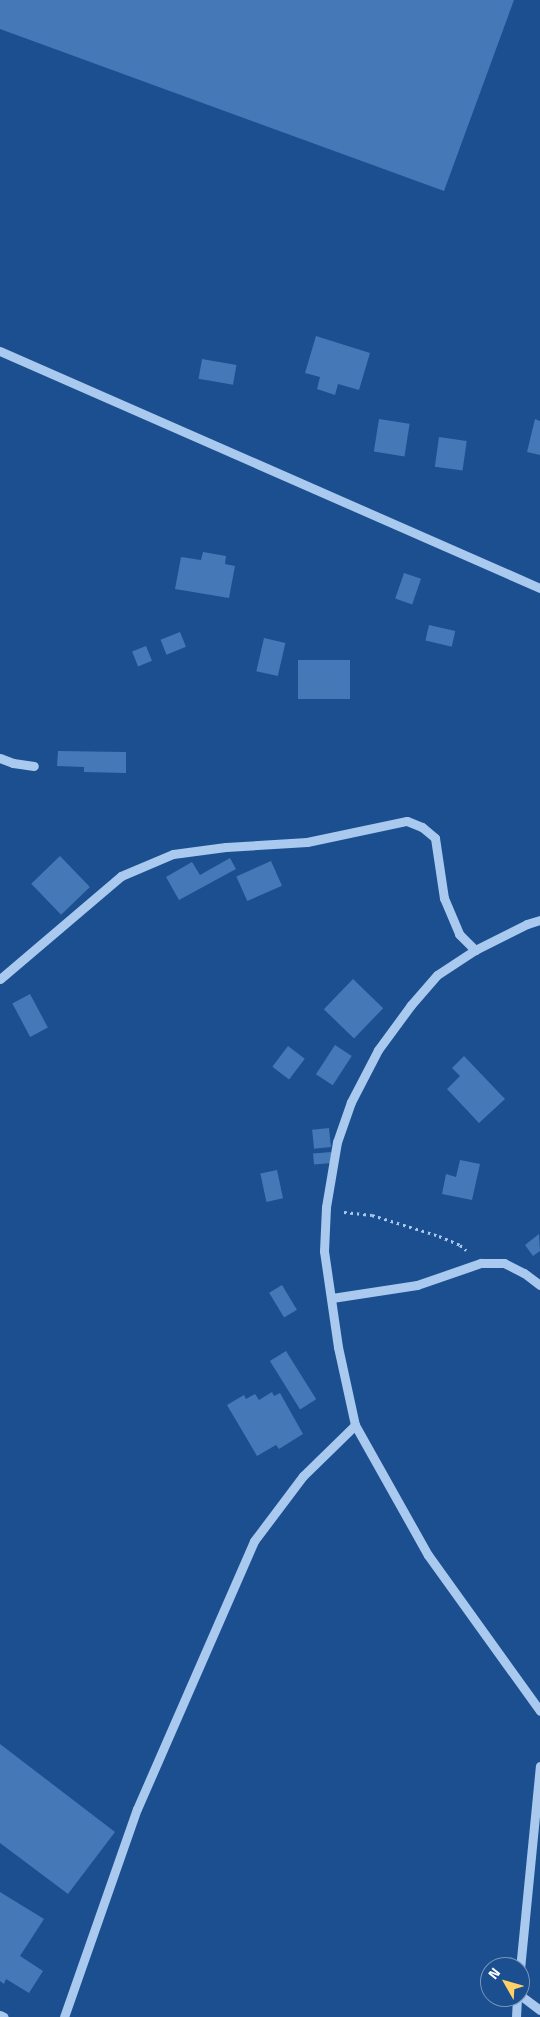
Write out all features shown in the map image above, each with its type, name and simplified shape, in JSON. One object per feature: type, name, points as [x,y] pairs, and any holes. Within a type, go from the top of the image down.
[{"type":"street","points":[[0,351],[540,588]]},
{"type":"street","points":[[0,758],[13,763],[34,766]]},
{"type":"street","points":[[0,979],[121,876],[173,854],[226,847],[307,842],[407,821],[422,827],[435,838],[444,898],[459,934],[475,950]]},
{"type":"street","points":[[540,920],[527,924],[475,950],[437,975],[411,1005],[378,1050],[351,1102],[340,1134],[326,1207],[324,1250],[338,1347],[355,1425],[428,1555],[540,1711]]},
{"type":"street","points":[[332,1298],[417,1285],[481,1263],[504,1263],[524,1273],[540,1285]]},
{"type":"street","points":[[64,2017],[138,1809],[254,1541],[303,1476],[355,1425]]},
{"type":"street","points":[[521,1957],[540,1766]]},
{"type":"street","points":[[0,2015],[4,2017]]},
{"type":"path","points":[[326,1207],[354,1214],[372,1215],[440,1236],[460,1245],[481,1263]]},
{"type":"building","points":[[0,0],[514,0],[444,191],[0,29]]},
{"type":"building","points":[[316,336],[370,353],[359,390],[338,384],[335,395],[317,389],[320,377],[305,373]]},
{"type":"building","points":[[202,359],[236,365],[233,385],[199,379]]},
{"type":"building","points":[[379,419],[410,424],[404,456],[374,452]]},
{"type":"building","points":[[535,419],[540,421],[540,455],[527,452]]},
{"type":"building","points":[[439,437],[467,441],[463,471],[435,467]]},
{"type":"building","points":[[203,552],[226,556],[225,564],[235,566],[229,598],[175,589],[181,557],[201,560]]},
{"type":"building","points":[[404,573],[421,579],[412,604],[395,599]]},
{"type":"building","points":[[429,625],[455,631],[452,647],[425,641]]},
{"type":"building","points":[[180,632],[186,647],[167,655],[161,640]]},
{"type":"building","points":[[264,638],[285,643],[278,676],[256,671]]},
{"type":"building","points":[[146,646],[152,661],[138,666],[132,652]]},
{"type":"building","points":[[298,660],[350,660],[350,699],[298,699]]},
{"type":"building","points":[[58,751],[126,752],[126,773],[84,772],[84,767],[57,766]]},
{"type":"building","points":[[60,856],[90,887],[61,915],[31,884]]},
{"type":"building","points":[[230,858],[236,869],[179,900],[166,877],[192,862],[200,875]]},
{"type":"building","points":[[271,861],[282,886],[247,901],[236,876]]},
{"type":"building","points":[[353,979],[383,1008],[354,1038],[324,1009]]},
{"type":"building","points":[[30,994],[48,1028],[30,1037],[12,1003]]},
{"type":"building","points":[[335,1045],[352,1056],[333,1085],[316,1074]]},
{"type":"building","points":[[288,1046],[305,1059],[289,1079],[272,1067]]},
{"type":"building","points":[[464,1056],[505,1099],[479,1123],[447,1089],[460,1076],[452,1068]]},
{"type":"building","points":[[329,1128],[331,1147],[314,1149],[312,1130]]},
{"type":"building","points":[[331,1152],[332,1163],[314,1165],[313,1154]]},
{"type":"building","points":[[460,1160],[480,1164],[472,1200],[442,1194],[446,1174],[456,1177]]},
{"type":"building","points":[[277,1170],[283,1198],[266,1202],[260,1174]]},
{"type":"building","points":[[539,1234],[540,1251],[533,1256],[525,1245]]},
{"type":"building","points":[[282,1285],[297,1310],[284,1318],[269,1293]]},
{"type":"building","points":[[286,1351],[316,1399],[300,1409],[270,1361]]},
{"type":"building","points":[[272,1392],[274,1396],[280,1393],[303,1434],[279,1449],[276,1445],[257,1456],[227,1405],[244,1395],[246,1399],[255,1394],[259,1400]]},
{"type":"building","points":[[0,1744],[115,1832],[68,1894],[0,1843]]},
{"type":"building","points":[[0,1892],[44,1919],[20,1956],[43,1971],[29,1993],[6,1979],[4,1984],[0,1981]]}]
